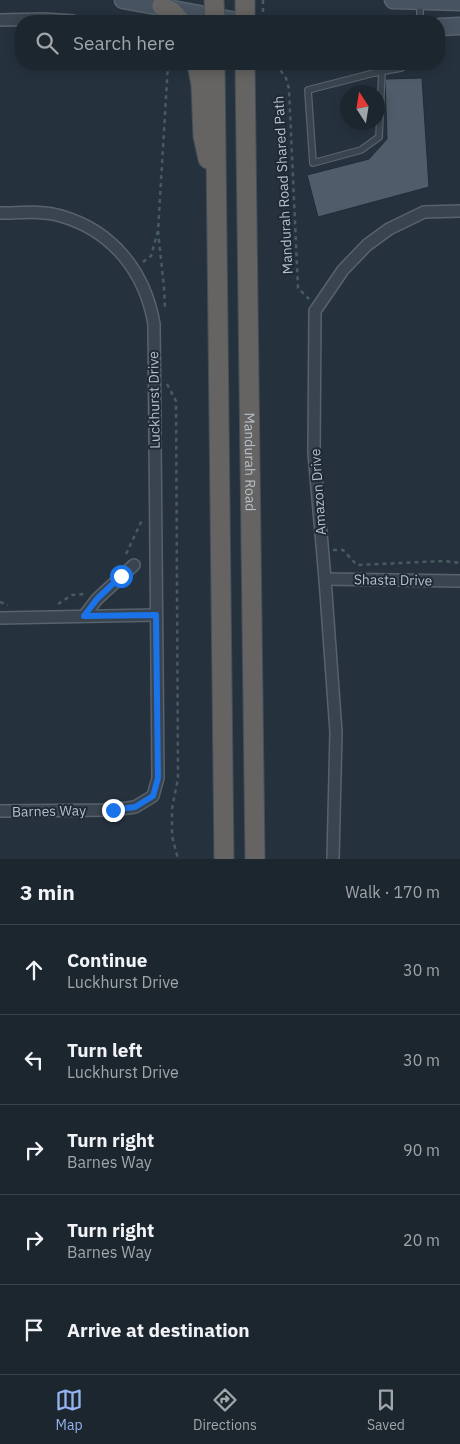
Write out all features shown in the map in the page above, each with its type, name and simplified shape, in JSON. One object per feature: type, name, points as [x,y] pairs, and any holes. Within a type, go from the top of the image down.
[{"type":"highway","points":[[245,0],[245,15]]},
{"type":"highway","points":[[162,6],[175,15]]},
{"type":"highway","points":[[198,70],[201,85],[203,136],[217,210]]},
{"type":"highway","points":[[215,70],[224,859]]},
{"type":"highway","name":"Mandurah Road","points":[[247,70],[255,859]]},
{"type":"main road","points":[[123,0],[214,13]]},
{"type":"main road","points":[[393,0],[460,2]]},
{"type":"main road","points":[[445,27],[460,26]]},
{"type":"street","points":[[0,20],[15,20]]},
{"type":"street","name":"Amazon Drive","points":[[333,859],[336,732],[314,453],[314,311],[343,270],[367,245],[389,229],[424,212],[460,211]]},
{"type":"street","name":"Luckhurst Drive","points":[[0,213],[43,213],[61,216],[95,232],[110,243],[133,266],[151,306],[154,324],[156,615]]},
{"type":"street","points":[[84,616],[97,599],[134,565]]},
{"type":"street","name":"Shasta Drive","points":[[325,579],[460,581]]},
{"type":"street","points":[[0,618],[156,615]]},
{"type":"street","name":"Barnes Way","points":[[0,811],[113,810],[135,807],[153,796],[158,778],[156,615]]},
{"type":"lane","points":[[420,1],[420,15]]},
{"type":"lane","points":[[382,71],[379,137],[361,150],[313,163],[308,90],[382,71],[389,70]]},
{"type":"path","points":[[263,0],[263,15]]},
{"type":"path","points":[[165,316],[158,231],[168,70]]},
{"type":"path","name":"Mandurah Road Shared Path","points":[[281,70],[286,78],[289,89],[298,288],[312,302]]},
{"type":"path","points":[[133,266],[142,264],[151,256],[158,231]]},
{"type":"path","points":[[165,380],[176,401],[178,778],[172,809],[172,836],[178,859]]},
{"type":"path","points":[[125,557],[142,520],[146,503],[176,503]]},
{"type":"path","points":[[323,550],[343,550],[357,565],[444,561],[460,563]]},
{"type":"path","points":[[57,605],[72,594],[84,594]]},
{"type":"path","points":[[0,602],[15,607]]},
{"type":"building","points":[[422,78],[429,187],[318,217],[307,175],[369,159],[387,139],[385,79]]},
{"type":"route","points":[[113,810],[135,807],[153,796],[158,778],[156,615],[84,616],[97,599],[121,576]]}]
